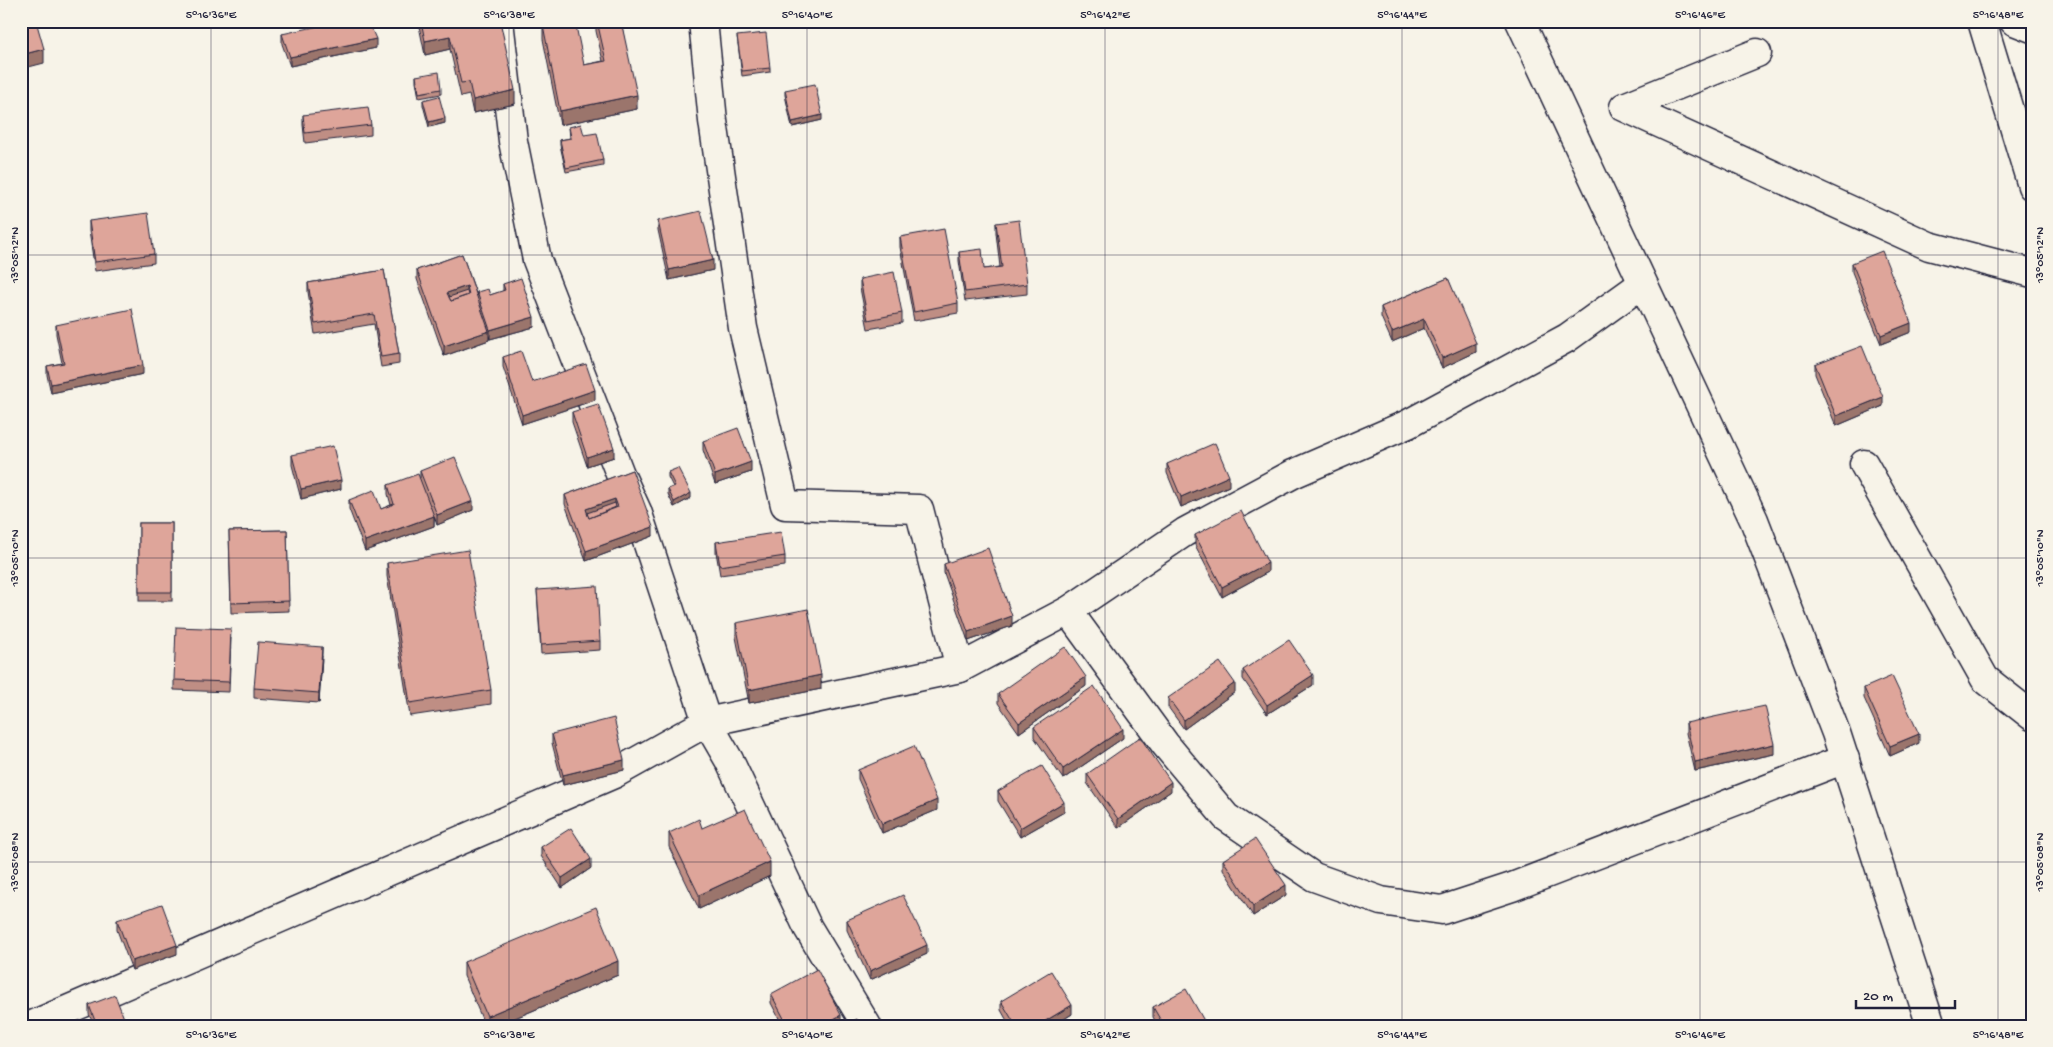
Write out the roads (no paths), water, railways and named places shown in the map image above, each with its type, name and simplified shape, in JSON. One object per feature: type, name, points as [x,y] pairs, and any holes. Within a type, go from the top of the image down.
[{"type":"street","points":[[498,21],[513,141],[537,260],[620,474],[637,511],[707,722],[729,760],[808,928],[867,1026]]},
{"type":"street","points":[[703,21],[713,120],[743,328],[784,505],[919,509],[960,668]]},
{"type":"street","points":[[1520,21],[1754,520],[1845,759],[1931,1026]]},
{"type":"street","points":[[1982,21],[2032,186]]},
{"type":"street","points":[[2014,21],[2032,28]]},
{"type":"street","points":[[1757,53],[1624,107],[1929,246],[2032,274]]},
{"type":"street","points":[[30,1026],[605,778],[707,722],[960,668],[1068,611],[1185,532],[1293,474],[1408,424],[1567,338],[1642,284]]},
{"type":"street","points":[[1864,464],[1984,679],[2032,716]]},
{"type":"street","points":[[1068,611],[1165,744],[1226,817],[1314,877],[1381,901],[1442,910],[1512,886],[1845,759]]}]
